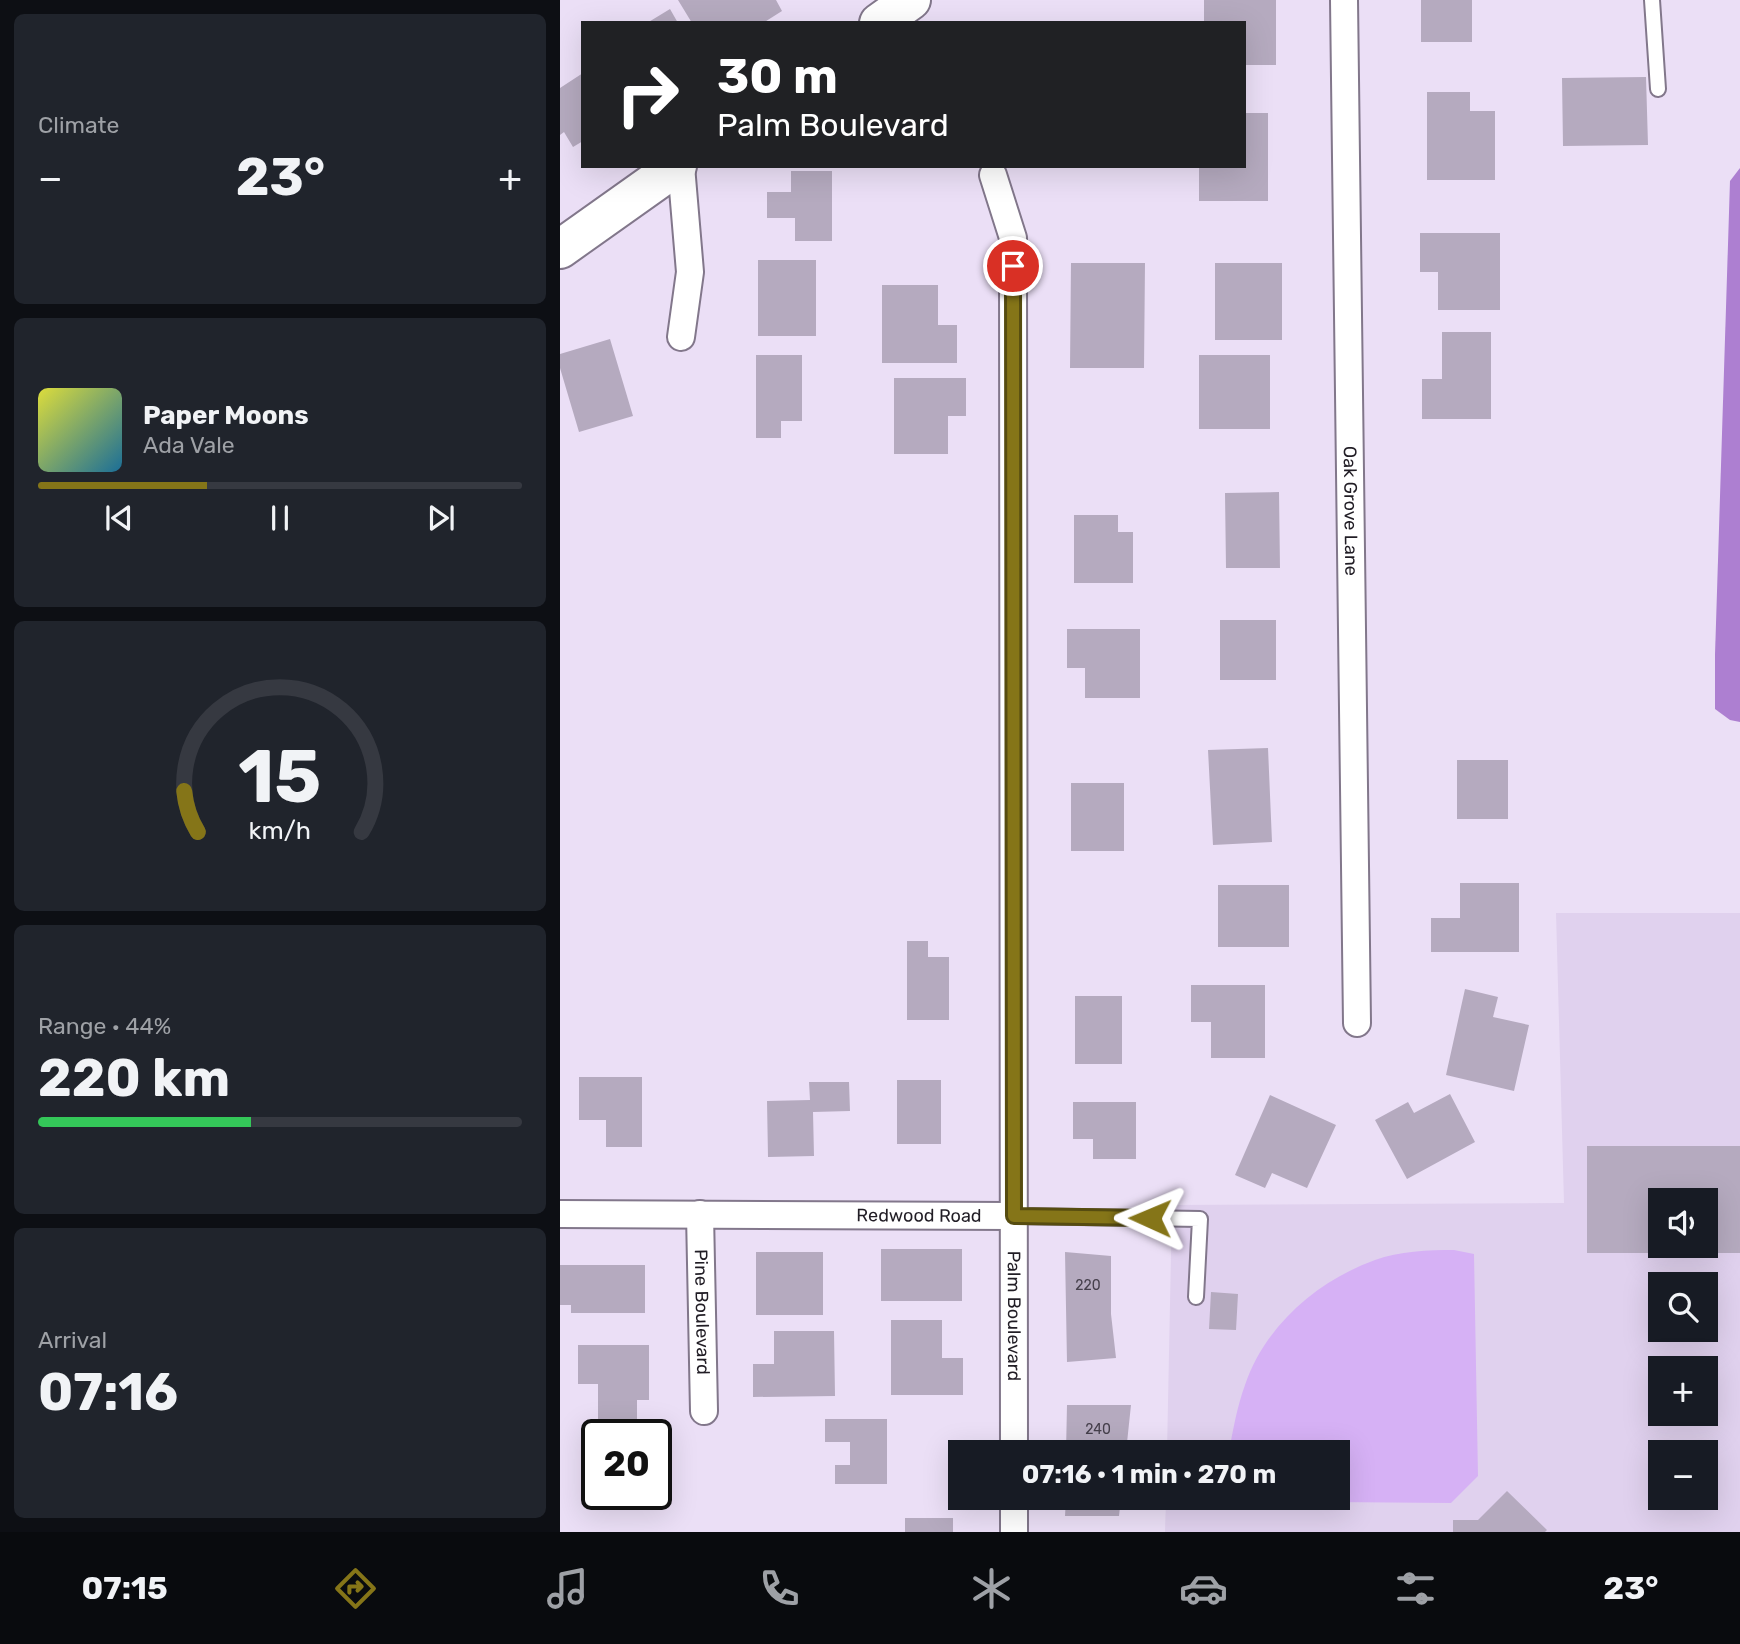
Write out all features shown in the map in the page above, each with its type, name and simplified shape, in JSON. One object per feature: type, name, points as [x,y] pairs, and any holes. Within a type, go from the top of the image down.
[{"type":"street","points":[[882,21],[911,0]]},
{"type":"street","name":"Oak Grove Lane","points":[[1344,0],[1357,1023]]},
{"type":"street","points":[[560,249],[676,168]]},
{"type":"street","points":[[679,168],[690,272],[681,337]]},
{"type":"street","name":"Palm Boulevard","points":[[993,175],[1013,238],[1014,1440]]},
{"type":"street","name":"Redwood Road","points":[[560,1214],[1014,1216]]},
{"type":"street","name":"Pine Boulevard","points":[[700,1214],[704,1411]]},
{"type":"street","points":[[1014,1510],[1014,1532]]},
{"type":"lane","points":[[1652,0],[1658,89]]},
{"type":"lane","name":"Redwood Road","points":[[1014,1216],[1200,1219],[1196,1297]]},
{"type":"shaded area","points":[[1740,168],[1740,722],[1730,720],[1715,709],[1715,655],[1730,181]]},
{"type":"shaded area","points":[[1556,913],[1740,913],[1740,1532],[1165,1532],[1166,1510],[1350,1510],[1350,1440],[1167,1440],[1172,1205],[1564,1203]]},
{"type":"shaded area","points":[[1454,1250],[1474,1254],[1478,1476],[1451,1503],[1350,1502],[1350,1440],[1231,1440],[1245,1385],[1254,1364],[1280,1325],[1296,1308],[1333,1280],[1354,1269],[1384,1257]]},
{"type":"building","points":[[678,0],[776,0],[782,11],[766,21],[691,21]]},
{"type":"building","points":[[1204,0],[1276,0],[1276,65],[1246,65],[1246,21],[1204,21]]},
{"type":"building","points":[[1421,0],[1472,0],[1472,42],[1421,42]]},
{"type":"building","points":[[670,9],[677,21],[650,21]]},
{"type":"building","points":[[581,74],[581,142],[573,147],[564,132],[560,135],[560,88]]},
{"type":"building","points":[[1646,77],[1648,145],[1563,146],[1562,78]]},
{"type":"building","points":[[1427,92],[1470,92],[1470,111],[1495,111],[1495,180],[1427,180]]},
{"type":"building","points":[[1246,113],[1268,113],[1268,201],[1199,201],[1199,168],[1246,168]]},
{"type":"building","points":[[791,171],[832,171],[832,241],[795,241],[795,218],[767,218],[767,192],[791,192]]},
{"type":"building","points":[[1420,233],[1500,233],[1500,310],[1438,310],[1438,272],[1420,272]]},
{"type":"building","points":[[758,260],[816,260],[816,336],[758,336]]},
{"type":"building","points":[[1071,263],[1145,263],[1144,368],[1070,368]]},
{"type":"building","points":[[1215,263],[1282,263],[1282,340],[1215,340]]},
{"type":"building","points":[[882,285],[938,285],[938,325],[957,325],[957,363],[882,363]]},
{"type":"building","points":[[1442,332],[1491,332],[1491,419],[1422,419],[1422,379],[1442,379]]},
{"type":"building","points":[[610,339],[633,416],[579,432],[560,368],[560,354]]},
{"type":"building","points":[[756,355],[802,355],[802,421],[781,421],[781,438],[756,438]]},
{"type":"building","points":[[1199,355],[1270,355],[1270,429],[1199,429]]},
{"type":"building","points":[[894,378],[966,378],[966,416],[948,416],[948,454],[894,454]]},
{"type":"building","points":[[1279,492],[1280,568],[1226,568],[1225,493]]},
{"type":"building","points":[[1074,515],[1118,515],[1118,532],[1133,532],[1133,583],[1074,583]]},
{"type":"building","points":[[1220,620],[1276,620],[1276,680],[1220,680]]},
{"type":"building","points":[[1067,629],[1140,629],[1140,698],[1085,698],[1085,668],[1067,668]]},
{"type":"building","points":[[1268,748],[1272,842],[1213,845],[1208,750]]},
{"type":"building","points":[[1457,760],[1508,760],[1508,819],[1457,819]]},
{"type":"building","points":[[1071,783],[1124,783],[1124,851],[1071,851]]},
{"type":"building","points":[[1460,883],[1519,883],[1519,952],[1431,952],[1431,918],[1460,918]]},
{"type":"building","points":[[1218,885],[1289,885],[1289,947],[1218,947]]},
{"type":"building","points":[[907,941],[928,941],[928,957],[949,957],[949,1020],[907,1020]]},
{"type":"building","points":[[1191,985],[1265,985],[1265,1058],[1211,1058],[1211,1022],[1191,1022]]},
{"type":"building","points":[[1465,989],[1498,997],[1493,1017],[1529,1025],[1514,1091],[1446,1075]]},
{"type":"building","points":[[1075,996],[1122,996],[1122,1064],[1075,1064]]},
{"type":"building","points":[[579,1077],[642,1077],[642,1147],[606,1147],[606,1120],[579,1120]]},
{"type":"building","points":[[897,1080],[941,1080],[941,1144],[897,1144]]},
{"type":"building","points":[[809,1082],[849,1082],[850,1111],[813,1112],[814,1156],[768,1157],[767,1101],[810,1100]]},
{"type":"building","points":[[1450,1094],[1475,1142],[1407,1179],[1375,1120],[1408,1102],[1414,1113]]},
{"type":"building","points":[[1270,1095],[1336,1125],[1307,1188],[1272,1173],[1265,1188],[1235,1175]]},
{"type":"building","points":[[1073,1102],[1136,1102],[1136,1159],[1093,1159],[1093,1139],[1073,1139]]},
{"type":"building","points":[[1587,1146],[1740,1146],[1740,1253],[1718,1253],[1718,1188],[1648,1188],[1648,1253],[1587,1253]]},
{"type":"building","points":[[881,1249],[962,1249],[962,1301],[881,1301]]},
{"type":"building","points":[[756,1252],[823,1252],[823,1315],[756,1315]]},
{"type":"building","points":[[1065,1252],[1111,1256],[1111,1314],[1116,1358],[1067,1362]]},
{"type":"building","points":[[560,1265],[645,1265],[645,1313],[571,1313],[571,1305],[560,1305]]},
{"type":"building","points":[[1211,1292],[1238,1294],[1236,1330],[1209,1329]]},
{"type":"building","points":[[891,1320],[942,1320],[942,1358],[963,1358],[963,1395],[891,1395]]},
{"type":"building","points":[[774,1331],[834,1331],[835,1396],[753,1397],[753,1364],[774,1364]]},
{"type":"building","points":[[578,1345],[649,1345],[649,1400],[637,1400],[637,1419],[598,1419],[598,1384],[578,1384]]},
{"type":"building","points":[[1067,1405],[1131,1405],[1127,1440],[1066,1440]]},
{"type":"building","points":[[825,1419],[887,1419],[887,1484],[835,1484],[835,1465],[850,1465],[850,1442],[825,1442]]},
{"type":"building","points":[[1507,1491],[1547,1530],[1545,1532],[1453,1532],[1453,1520],[1478,1520]]},
{"type":"building","points":[[1065,1510],[1120,1510],[1119,1516],[1065,1516]]},
{"type":"building","points":[[905,1518],[953,1518],[953,1532],[905,1532]]},
{"type":"route","points":[[1013,266],[1014,1216],[1150,1218]]}]
